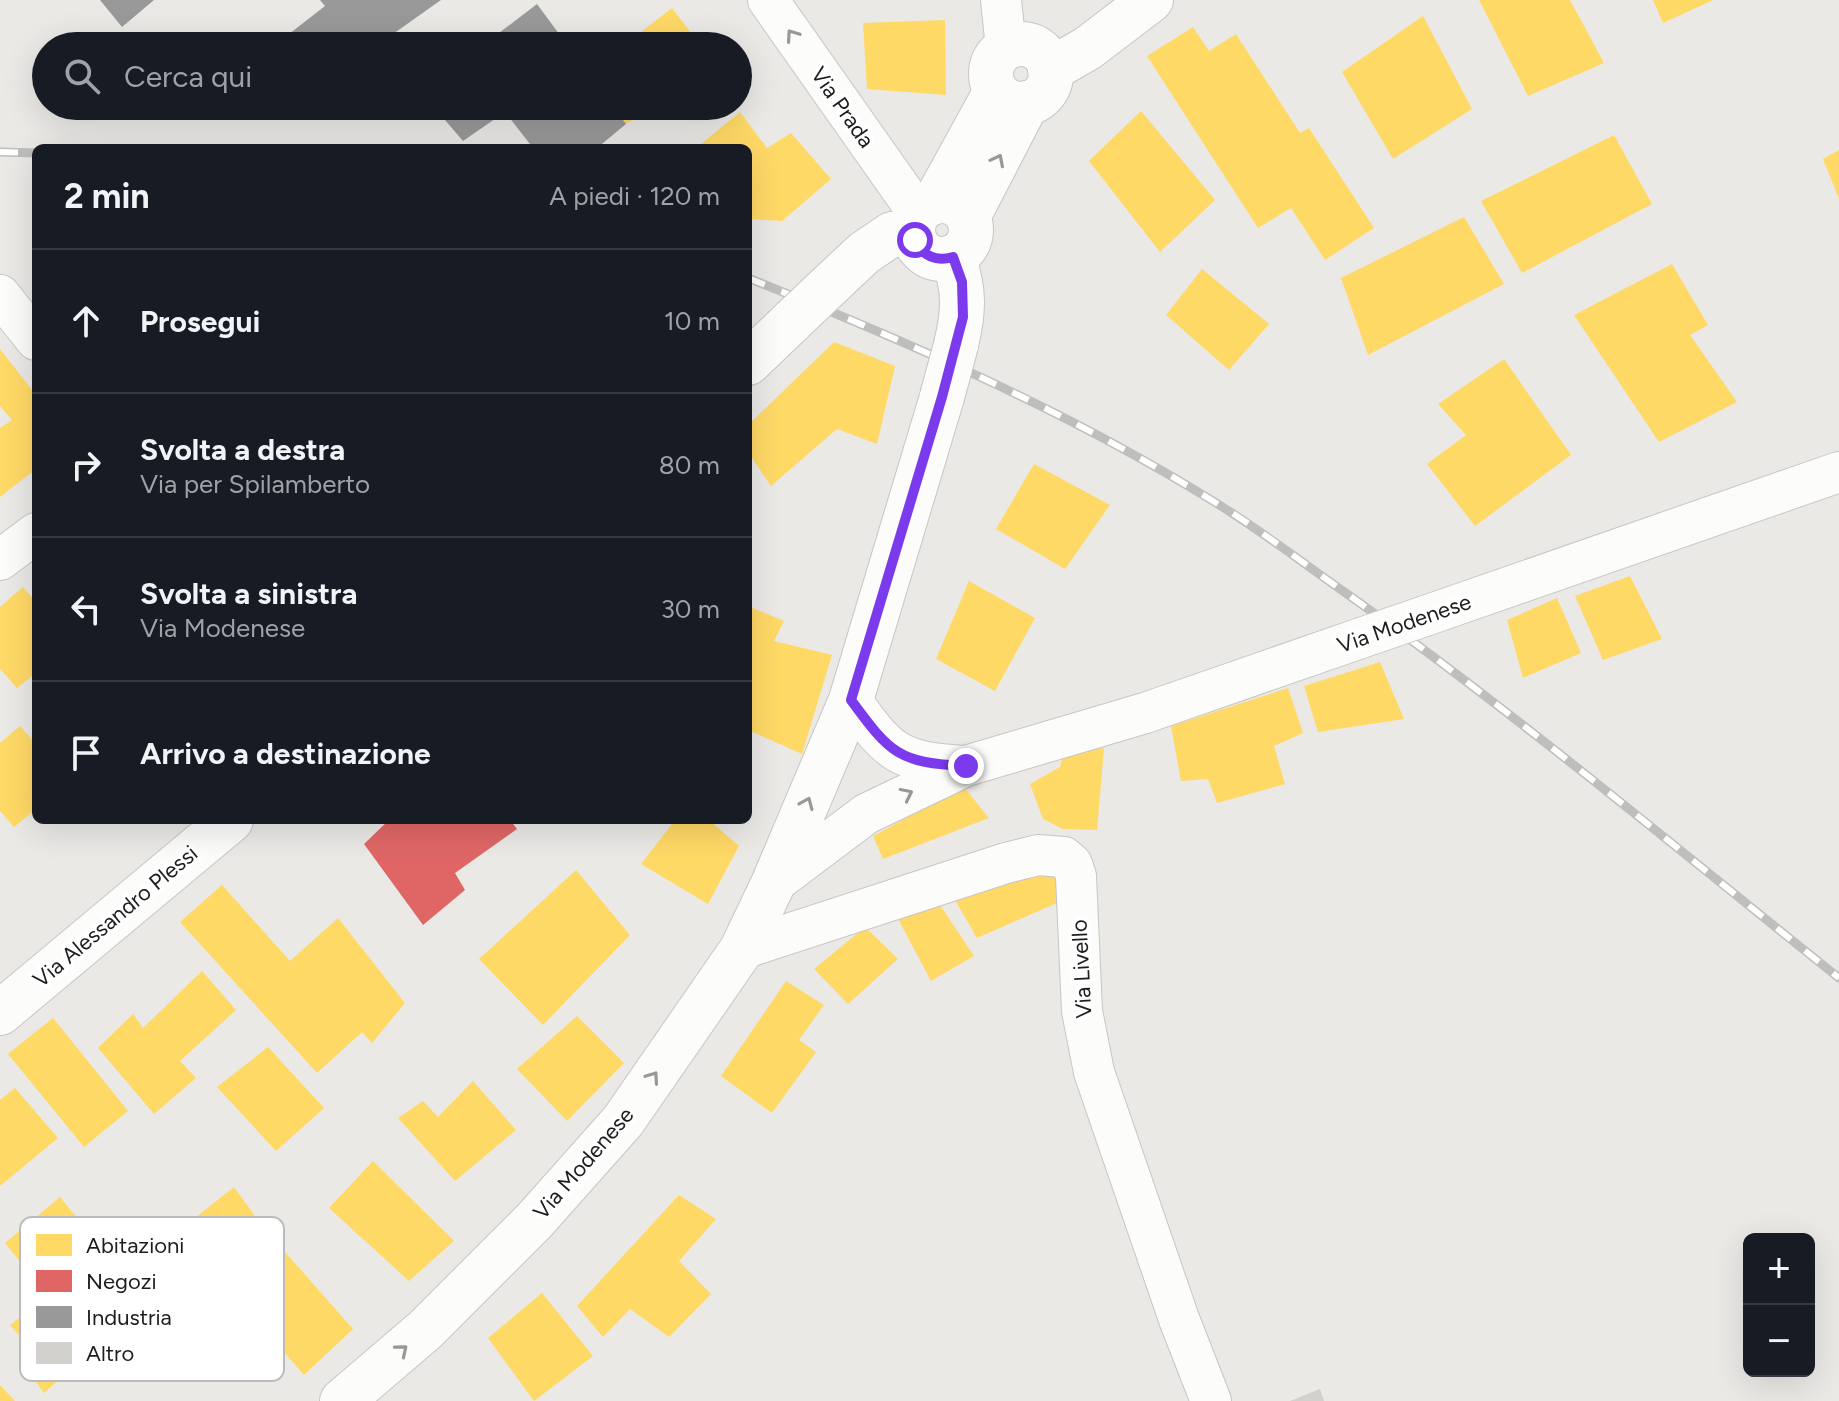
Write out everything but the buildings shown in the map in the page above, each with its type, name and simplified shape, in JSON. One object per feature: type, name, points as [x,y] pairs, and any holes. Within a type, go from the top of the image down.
[{"type":"main road","points":[[1024,88],[1088,48],[1151,0]]},
{"type":"main road","points":[[851,700],[963,317],[962,282],[953,257],[944,260],[926,255],[919,248],[934,216],[1024,88],[1042,53],[1024,45],[1006,48]]},
{"type":"main road","points":[[752,359],[864,253],[892,234],[934,216]]},
{"type":"main road","name":"Via Modenese","points":[[342,1401],[425,1330],[535,1220],[623,1121],[742,949],[851,700]]},
{"type":"main road","name":"Via Alessandro Plessi","points":[[0,1013],[226,824]]},
{"type":"street","name":"Via Prada","points":[[768,0],[934,216]]},
{"type":"street","points":[[1001,0],[1006,48]]},
{"type":"street","points":[[0,295],[32,335]]},
{"type":"street","name":"Via Modenese","points":[[773,884],[866,814],[966,766],[1145,713],[1839,472]]},
{"type":"street","points":[[0,560],[32,536]]},
{"type":"street","name":"Via Modenese","points":[[851,700],[894,752],[918,761],[966,766]]},
{"type":"street","name":"Via Livello","points":[[742,949],[1006,863],[1052,855],[1064,857],[1072,864],[1076,876],[1082,1011],[1094,1072],[1179,1319],[1211,1401]]},
{"type":"railway","points":[[0,152],[32,153]]},
{"type":"railway","points":[[752,280],[983,378],[1097,435],[1225,509],[1470,684],[1839,978]]},
{"type":"route","points":[[915,240],[926,255],[944,260],[953,257],[962,282],[963,317],[851,700],[894,752],[918,761],[966,766]]}]
